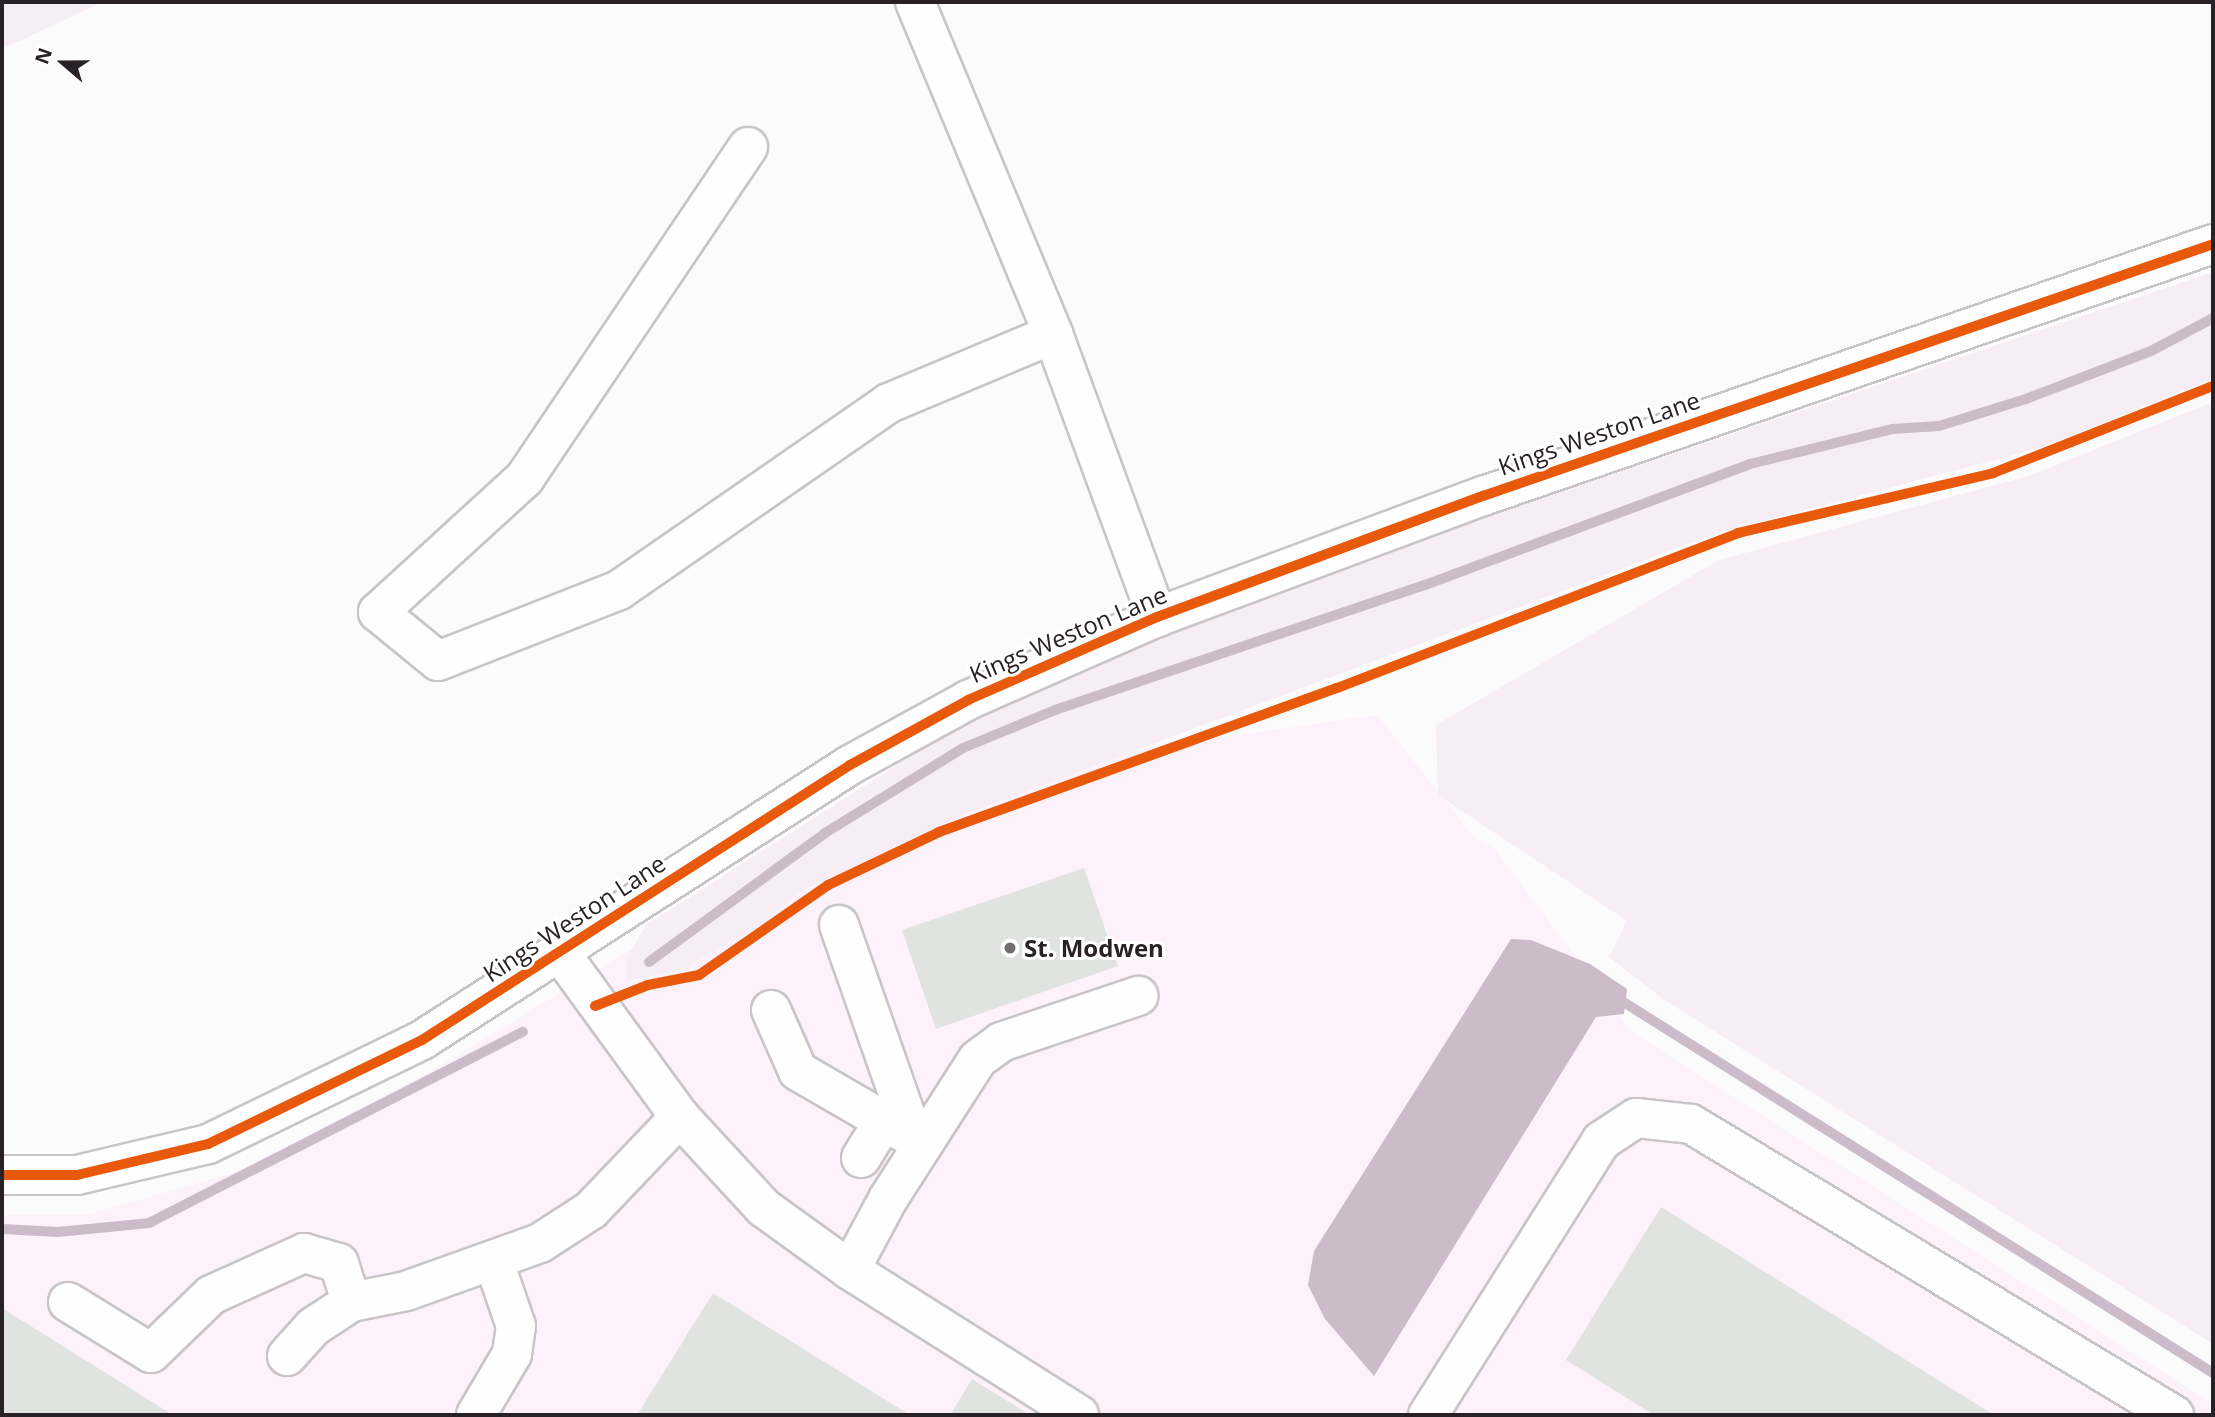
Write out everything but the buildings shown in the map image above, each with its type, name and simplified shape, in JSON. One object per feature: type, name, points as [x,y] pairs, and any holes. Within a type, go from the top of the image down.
[{"type":"street","points":[[915,2],[1053,334],[1157,617]]},
{"type":"street","points":[[748,147],[526,478],[378,612],[438,661],[619,590],[889,402],[1053,334]]},
{"type":"street","name":"Kings Weston Lane","points":[[2,1175],[77,1175],[208,1144],[422,1040],[561,954],[850,765],[968,700],[1157,617],[1430,515],[2213,244]]},
{"type":"street","points":[[839,925],[906,1135],[850,1270]]},
{"type":"street","points":[[561,954],[680,1117],[764,1208],[850,1270],[1079,1415]]},
{"type":"street","points":[[861,1158],[906,1135],[1001,1042],[1139,996]]},
{"type":"street","points":[[771,1010],[797,1071],[906,1135]]},
{"type":"street","points":[[287,1356],[313,1327],[351,1303],[494,1262],[540,1243],[592,1210],[680,1117]]},
{"type":"street","points":[[1428,1415],[1601,1141],[1636,1118],[1691,1124],[2163,1413]]},
{"type":"street","points":[[68,1302],[151,1353],[211,1295],[304,1253],[338,1263],[351,1303]]},
{"type":"street","points":[[476,1415],[512,1354],[516,1325],[494,1262]]},
{"type":"shaded area","points":[[2,2],[103,2],[2,49]]},
{"type":"shaded area","points":[[2213,272],[2213,379],[2037,449],[1717,533],[960,816],[803,890],[755,928],[681,970],[627,980],[626,959],[646,925],[941,737],[1142,641],[1457,527]]},
{"type":"shaded area","points":[[2213,402],[2213,1344],[1663,999],[1609,957],[1627,921],[1438,795],[1436,725],[1719,560],[2032,475]]},
{"type":"shaded area","points":[[1377,715],[1474,837],[1494,848],[1632,1032],[2213,1404],[2213,1415],[2,1415],[2,1215],[86,1215],[244,1170],[445,1063],[666,928],[936,779]]},
{"type":"shaded area","points":[[1511,939],[1531,940],[1590,964],[1627,989],[1624,1014],[1596,1017],[1374,1376],[1325,1319],[1308,1285],[1314,1251]]},
{"type":"waterway","points":[[649,962],[825,833],[963,748],[1055,710],[1425,585],[1750,464],[1892,429],[1939,426],[2026,399],[2151,351],[2213,318]]},
{"type":"waterway","points":[[1625,1003],[2213,1373]]},
{"type":"waterway","points":[[2,1229],[58,1232],[149,1223],[523,1032]]},
{"type":"cycle path","points":[[2,1175],[77,1175],[208,1144],[422,1040],[850,765],[968,700],[1157,617],[1483,496],[2213,244]]},
{"type":"cycle path","points":[[595,1006],[648,985],[699,975],[828,885],[939,832],[1337,688],[1738,533],[1993,473],[2213,386]]},
{"type":"place","name":"St. Modwen","points":[[1010,948]]}]
